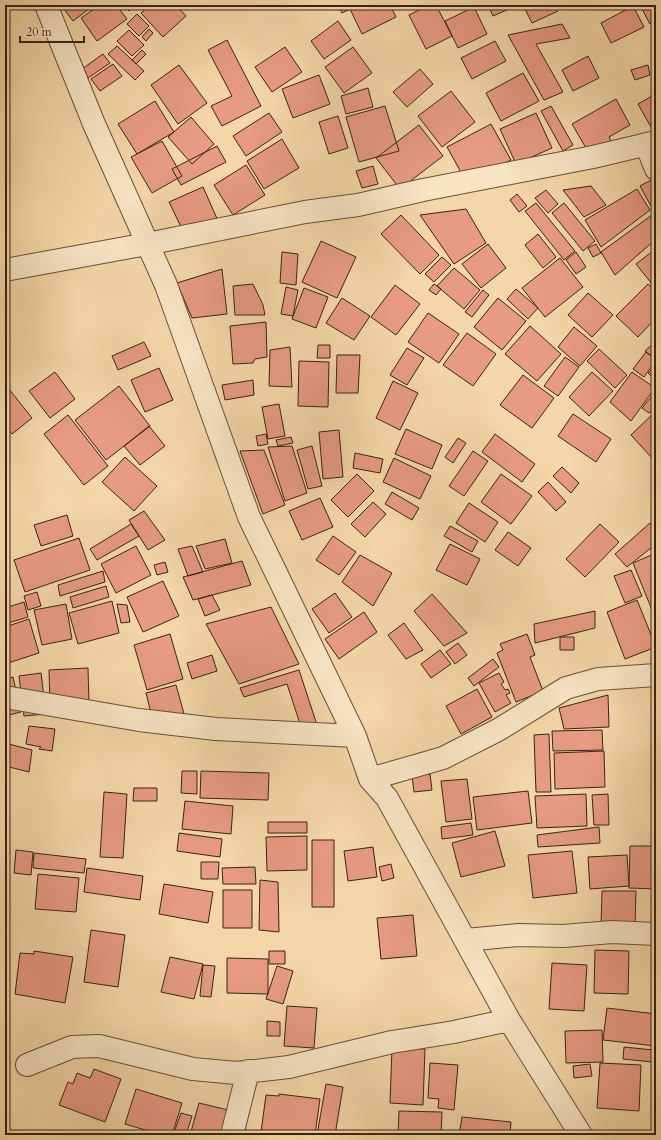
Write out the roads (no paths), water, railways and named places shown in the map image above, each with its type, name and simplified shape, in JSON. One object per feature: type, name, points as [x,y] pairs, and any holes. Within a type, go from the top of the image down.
[{"type":"street","points":[[46,5],[94,124],[166,285],[249,517],[355,736],[370,779],[386,798],[509,1020],[581,1135]]},
{"type":"street","points":[[5,270],[147,244],[305,212],[372,202],[423,190],[593,158],[651,143],[656,169]]},
{"type":"street","points":[[370,779],[443,758],[498,730],[566,688],[598,679],[656,675]]},
{"type":"street","points":[[5,697],[139,720],[216,729],[355,736]]},
{"type":"street","points":[[466,940],[518,935],[563,936],[612,932],[656,934]]},
{"type":"street","points":[[27,1065],[72,1047],[99,1046],[193,1069],[236,1073],[289,1067],[392,1042],[454,1032],[509,1020]]},
{"type":"street","points":[[232,1135],[248,1071]]}]
